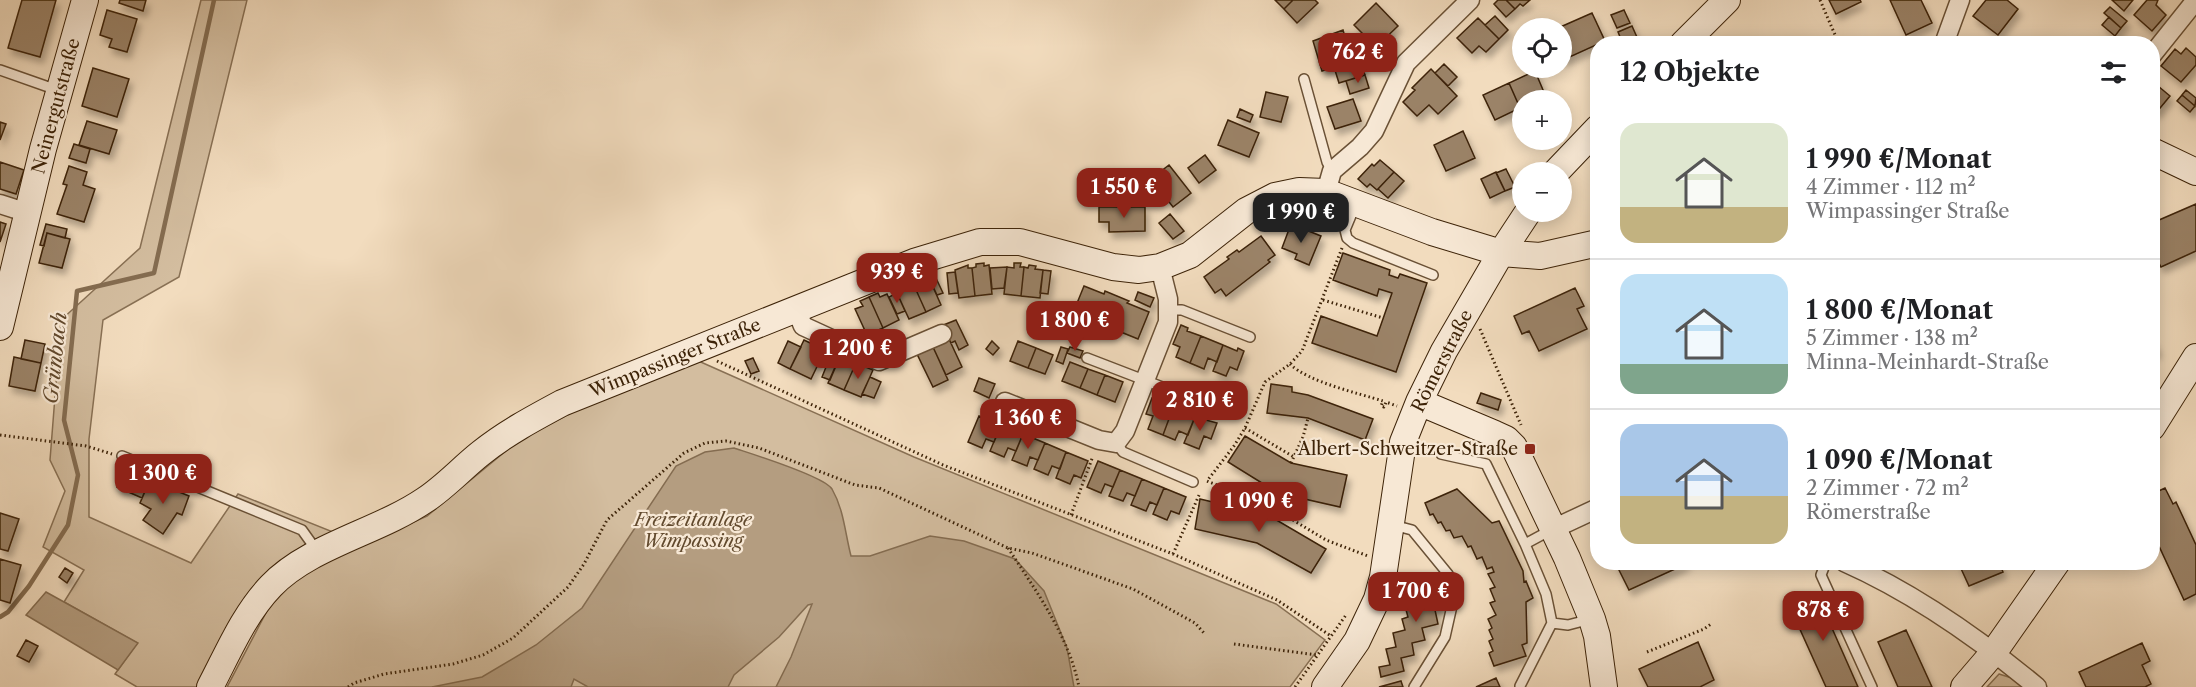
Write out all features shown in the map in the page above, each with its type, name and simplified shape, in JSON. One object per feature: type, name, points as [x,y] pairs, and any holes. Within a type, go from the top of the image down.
[{"type":"street","name":"Neinergutstraße","points":[[0,327],[85,0]]},
{"type":"street","points":[[1329,181],[1374,130],[1406,63],[1470,0]]},
{"type":"street","points":[[1691,36],[1727,0]]},
{"type":"street","points":[[1947,36],[1960,0]]},
{"type":"street","points":[[2160,45],[2196,0]]},
{"type":"street","points":[[1566,162],[1590,136]]},
{"type":"street","points":[[2160,155],[2196,172]]},
{"type":"street","name":"Wimpassinger Straße","points":[[210,687],[248,615],[271,586],[296,565],[405,513],[428,499],[482,453],[517,428],[562,403],[914,262],[980,242],[1020,242],[1113,267],[1139,270],[1160,267],[1190,255],[1246,211],[1275,196],[1329,181],[1356,203],[1432,232],[1501,253],[1540,256],[1590,245]]},
{"type":"street","points":[[0,204],[28,213]]},
{"type":"street","name":"Römerstraße","points":[[1325,687],[1357,641],[1377,599],[1383,577],[1408,404],[1444,351],[1521,222]]},
{"type":"street","points":[[1005,402],[1107,442],[1125,431],[1168,322],[1167,291],[1160,267]]},
{"type":"street","points":[[796,309],[803,326],[879,361],[942,334]]},
{"type":"street","points":[[2160,414],[2196,357]]},
{"type":"street","points":[[1408,404],[1495,434],[1506,439],[1514,447],[1592,618],[1597,636],[1604,687]]},
{"type":"street","points":[[1553,529],[1590,512]]},
{"type":"street","points":[[1859,570],[1931,609],[1994,652],[2037,687]]},
{"type":"street","points":[[1964,687],[1994,652],[2051,570]]},
{"type":"lane","points":[[0,70],[60,91]]},
{"type":"lane","points":[[1304,79],[1327,162],[1329,181]]},
{"type":"lane","points":[[1356,203],[1345,230],[1347,238],[1353,243],[1433,275]]},
{"type":"lane","points":[[1169,310],[1182,310],[1250,337]]},
{"type":"lane","points":[[1087,358],[1222,410]]},
{"type":"lane","points":[[1107,442],[1123,453],[1193,482]]},
{"type":"lane","points":[[1441,454],[1486,464],[1525,544],[1546,594],[1552,623],[1520,686]]},
{"type":"lane","points":[[122,456],[302,530],[318,553]]},
{"type":"lane","points":[[1390,524],[1412,530],[1448,574],[1454,597],[1445,637],[1414,687]]},
{"type":"lane","points":[[1525,544],[1553,529]]},
{"type":"lane","points":[[1823,570],[1821,575],[1872,687]]},
{"type":"lane","points":[[1552,623],[1568,625],[1592,618]]},
{"type":"path","points":[[1820,0],[1836,36]]},
{"type":"path","points":[[1173,554],[1202,489],[1245,428],[1265,382],[1290,364],[1302,351],[1347,238]]},
{"type":"path","points":[[1323,300],[1383,318]]},
{"type":"path","points":[[1464,318],[1479,327],[1527,438],[1514,447]]},
{"type":"path","points":[[712,359],[943,465],[1173,554],[1276,600],[1331,636]]},
{"type":"path","points":[[1290,364],[1295,369],[1328,384],[1383,401],[1381,406],[1384,407],[1386,402],[1408,404]]},
{"type":"path","points":[[1291,463],[1303,437],[1308,418]]},
{"type":"path","points":[[1245,428],[1294,457]]},
{"type":"path","points":[[0,435],[86,447],[122,456]]},
{"type":"path","points":[[348,687],[384,674],[453,664],[483,655],[513,638],[568,587],[584,564],[607,520],[684,453],[705,443],[726,441],[759,448],[855,485],[879,488],[1008,548],[1032,553],[1133,589],[1196,623],[1204,633]]},
{"type":"path","points":[[1071,515],[1107,442]]},
{"type":"path","points":[[1207,481],[1273,508],[1326,540],[1371,557]]},
{"type":"path","points":[[1268,515],[1278,493]]},
{"type":"path","points":[[1008,548],[1042,599],[1075,667],[1079,687]]},
{"type":"path","points":[[1647,652],[1704,629],[1710,624]]},
{"type":"path","points":[[1234,644],[1317,655]]},
{"type":"green space","points":[[201,0],[247,0],[179,277],[103,320],[89,439],[89,517],[191,563],[238,494],[333,532],[197,687],[137,687],[115,674],[137,643],[64,602],[84,570],[43,547],[65,491],[50,460],[61,320],[140,248]]},
{"type":"green space","name":"Freizeitanlage Wimpassing","points":[[694,359],[914,457],[1276,604],[1325,640],[1290,687],[227,687],[269,607],[304,570],[427,516],[518,441],[586,405]]},
{"type":"green space","points":[[1999,674],[2015,679],[2025,687],[1987,687]]},
{"type":"shaded area","points":[[734,448],[802,472],[832,489],[842,513],[851,556],[870,556],[930,536],[964,541],[1015,559],[1044,591],[1067,648],[1074,687],[776,687],[791,657],[812,604],[808,605],[779,637],[734,675],[728,687],[588,687],[574,679],[571,687],[432,687],[482,677],[536,645],[582,608],[676,466],[705,452]]},
{"type":"shaded area","points":[[46,592],[138,643],[118,670],[26,615]]},
{"type":"building","points":[[22,0],[56,0],[40,57],[8,48]]},
{"type":"building","points":[[120,0],[146,0],[143,11],[119,3]]},
{"type":"building","points":[[1275,0],[1293,0],[1284,9]]},
{"type":"building","points":[[1293,0],[1315,0],[1318,3],[1297,23],[1284,9]]},
{"type":"building","points":[[1498,0],[1506,0],[1515,9],[1506,17],[1494,4]]},
{"type":"building","points":[[1506,0],[1530,0],[1515,9]]},
{"type":"building","points":[[1829,0],[1860,0],[1861,2],[1836,14]]},
{"type":"building","points":[[1890,0],[1921,0],[1932,23],[1906,35]]},
{"type":"building","points":[[1986,0],[2007,0],[2018,9],[1998,35],[1973,16]]},
{"type":"building","points":[[2112,0],[2133,0],[2124,11]]},
{"type":"building","points":[[2147,0],[2158,0],[2156,5],[2166,15],[2152,31],[2134,15]]},
{"type":"building","points":[[1376,3],[1398,26],[1376,47],[1354,25]]},
{"type":"building","points":[[2110,7],[2127,21],[2121,28],[2104,13]]},
{"type":"building","points":[[107,10],[137,19],[127,52],[109,47],[112,39],[100,35]]},
{"type":"building","points":[[1624,10],[1630,23],[1617,28],[1611,15]]},
{"type":"building","points":[[1592,13],[1603,36],[1590,36],[1590,48],[1572,56],[1572,22]]},
{"type":"building","points":[[1495,16],[1508,30],[1499,39],[1485,25]]},
{"type":"building","points":[[2109,17],[2121,28],[2115,36],[2102,25]]},
{"type":"building","points":[[1478,18],[1499,39],[1486,52],[1479,46],[1472,53],[1457,38]]},
{"type":"building","points":[[1632,26],[1636,36],[1620,36],[1618,32]]},
{"type":"building","points":[[1343,30],[1352,61],[1322,71],[1313,41]]},
{"type":"building","points":[[2186,48],[2196,57],[2196,65],[2181,82],[2161,66],[2175,49],[2181,54]]},
{"type":"building","points":[[1360,61],[1365,75],[1339,83],[1334,67]]},
{"type":"building","points":[[1444,64],[1457,77],[1448,86],[1435,73]]},
{"type":"building","points":[[93,68],[129,79],[117,117],[82,106]]},
{"type":"building","points":[[1431,69],[1457,96],[1438,114],[1429,105],[1417,116],[1403,102],[1415,90],[1412,88]]},
{"type":"building","points":[[1365,75],[1369,88],[1350,94],[1346,81]]},
{"type":"building","points":[[1520,78],[1538,78],[1543,90],[1512,90],[1509,83]]},
{"type":"building","points":[[1509,83],[1512,90],[1512,112],[1495,120],[1483,95]]},
{"type":"building","points":[[2160,88],[2170,96],[2160,108]]},
{"type":"building","points":[[2186,90],[2196,98],[2195,106],[2182,95]]},
{"type":"building","points":[[1266,92],[1288,97],[1281,122],[1260,117]]},
{"type":"building","points":[[2182,95],[2195,106],[2190,112],[2177,101]]},
{"type":"building","points":[[1353,99],[1361,121],[1335,129],[1327,107]]},
{"type":"building","points":[[1240,109],[1253,115],[1250,122],[1237,117]]},
{"type":"building","points":[[1228,120],[1259,133],[1249,157],[1218,145]]},
{"type":"building","points":[[87,121],[117,130],[109,154],[79,145]]},
{"type":"building","points":[[0,122],[6,124],[0,140]]},
{"type":"building","points":[[1463,131],[1475,158],[1446,171],[1434,145]]},
{"type":"building","points":[[74,144],[90,149],[86,163],[69,158]]},
{"type":"building","points":[[1205,155],[1216,170],[1199,183],[1188,168]]},
{"type":"building","points":[[1380,160],[1394,172],[1377,190],[1370,184],[1367,187],[1358,179],[1372,164],[1374,166]]},
{"type":"building","points":[[0,162],[24,170],[16,194],[0,189]]},
{"type":"building","points":[[1169,165],[1191,193],[1173,207],[1151,179]]},
{"type":"building","points":[[69,166],[87,172],[83,185],[95,189],[84,222],[57,214],[67,185],[63,184]]},
{"type":"building","points":[[1506,169],[1512,181],[1512,188],[1505,191],[1496,173]]},
{"type":"building","points":[[1394,172],[1404,181],[1388,198],[1378,189]]},
{"type":"building","points":[[1496,172],[1505,191],[1490,198],[1481,179]]},
{"type":"building","points":[[2196,204],[2196,251],[2161,267],[2160,220]]},
{"type":"building","points":[[1099,207],[1145,207],[1145,231],[1109,232],[1109,222],[1099,222]]},
{"type":"building","points":[[1170,214],[1184,231],[1173,239],[1159,223]]},
{"type":"building","points":[[0,222],[6,224],[0,242]]},
{"type":"building","points":[[46,224],[67,229],[65,238],[47,233],[44,246],[40,245]]},
{"type":"building","points":[[1291,224],[1321,236],[1309,265],[1295,259],[1297,254],[1282,248]]},
{"type":"building","points":[[47,233],[70,239],[62,268],[39,263]]},
{"type":"building","points":[[1261,236],[1275,255],[1268,260],[1270,262],[1226,296],[1221,289],[1215,293],[1204,277],[1229,259],[1227,257],[1237,250],[1239,252]]},
{"type":"building","points":[[1343,253],[1390,270],[1389,275],[1398,278],[1400,274],[1427,283],[1396,372],[1312,343],[1321,316],[1377,336],[1392,293],[1379,289],[1377,296],[1333,280]]},
{"type":"building","points":[[984,263],[984,266],[989,265],[992,294],[975,296],[972,268],[976,267],[976,264]]},
{"type":"building","points":[[1014,263],[1021,263],[1020,267],[1024,267],[1021,296],[1004,294],[1007,267],[1014,268]]},
{"type":"building","points":[[968,265],[968,268],[972,268],[975,296],[959,298],[955,270]]},
{"type":"building","points":[[1029,265],[1043,270],[1040,298],[1021,296],[1024,267],[1028,268]]},
{"type":"building","points":[[1007,267],[1004,288],[992,289],[990,268]]},
{"type":"building","points":[[1043,270],[1051,271],[1048,294],[1040,293]]},
{"type":"building","points":[[955,272],[958,293],[949,294],[947,273]]},
{"type":"building","points":[[924,276],[926,280],[929,278],[941,305],[926,312],[912,281]]},
{"type":"building","points":[[935,276],[943,293],[937,295],[929,278]]},
{"type":"building","points":[[912,281],[926,312],[909,319],[897,293],[903,290],[901,286]]},
{"type":"building","points":[[1084,286],[1104,294],[1105,291],[1149,312],[1138,339],[1116,330],[1118,326],[1096,318],[1094,322],[1073,313]]},
{"type":"building","points":[[1575,288],[1584,306],[1577,309],[1587,329],[1539,351],[1529,331],[1522,334],[1514,316]]},
{"type":"building","points":[[1138,292],[1154,298],[1150,307],[1135,300]]},
{"type":"building","points":[[878,293],[880,297],[887,294],[899,320],[883,328],[869,297]]},
{"type":"building","points":[[897,293],[905,311],[897,314],[889,297]]},
{"type":"building","points":[[869,297],[883,328],[867,335],[855,309],[863,306],[860,301]]},
{"type":"building","points":[[956,320],[968,345],[959,350],[955,341],[951,343],[948,340],[941,326]]},
{"type":"building","points":[[1181,325],[1188,328],[1187,331],[1201,336],[1190,363],[1176,357],[1180,347],[1173,344]]},
{"type":"building","points":[[1201,336],[1223,345],[1217,362],[1208,358],[1204,369],[1190,363]]},
{"type":"building","points":[[949,339],[962,367],[946,375],[933,347]]},
{"type":"building","points":[[25,340],[45,344],[41,363],[21,359]]},
{"type":"building","points":[[804,340],[825,350],[811,379],[790,369]]},
{"type":"building","points":[[788,341],[801,347],[790,369],[778,363]]},
{"type":"building","points":[[992,341],[999,348],[993,355],[986,349]]},
{"type":"building","points":[[1018,341],[1036,348],[1028,368],[1010,361]]},
{"type":"building","points":[[1223,345],[1237,351],[1238,348],[1244,351],[1237,370],[1230,367],[1226,376],[1213,371]]},
{"type":"building","points":[[933,347],[948,380],[933,387],[917,354]]},
{"type":"building","points":[[1061,347],[1068,349],[1063,364],[1056,361]]},
{"type":"building","points":[[1070,347],[1083,351],[1080,358],[1067,353]]},
{"type":"building","points":[[1036,348],[1053,355],[1045,374],[1028,368]]},
{"type":"building","points":[[840,356],[856,363],[844,390],[828,383]]},
{"type":"building","points":[[14,357],[41,363],[35,391],[9,386]]},
{"type":"building","points":[[830,357],[838,361],[830,380],[822,377]]},
{"type":"building","points":[[753,358],[759,371],[751,374],[745,361]]},
{"type":"building","points":[[1070,362],[1088,369],[1080,388],[1062,381]]},
{"type":"building","points":[[856,363],[873,370],[861,397],[844,390]]},
{"type":"building","points":[[1088,369],[1105,375],[1097,395],[1080,388]]},
{"type":"building","points":[[1105,375],[1123,382],[1115,402],[1097,395]]},
{"type":"building","points":[[870,377],[881,382],[874,398],[862,394]]},
{"type":"building","points":[[979,378],[995,384],[989,398],[974,391]]},
{"type":"building","points":[[1271,384],[1292,387],[1292,392],[1308,395],[1373,419],[1365,440],[1308,418],[1267,413]]},
{"type":"building","points":[[1481,393],[1501,400],[1498,410],[1477,403]]},
{"type":"building","points":[[1152,398],[1173,408],[1163,435],[1148,429],[1153,416],[1146,414]]},
{"type":"building","points":[[1173,408],[1195,417],[1188,435],[1179,431],[1175,440],[1163,435]]},
{"type":"building","points":[[979,416],[1001,425],[994,442],[986,439],[982,448],[968,442]]},
{"type":"building","points":[[1195,417],[1217,423],[1211,439],[1204,436],[1199,449],[1184,443]]},
{"type":"building","points":[[1001,425],[1023,434],[1016,451],[1008,448],[1004,457],[990,451]]},
{"type":"building","points":[[1023,434],[1045,443],[1038,460],[1030,457],[1027,466],[1012,460]]},
{"type":"building","points":[[1245,436],[1291,463],[1347,475],[1340,507],[1278,493],[1228,462]]},
{"type":"building","points":[[1045,443],[1066,452],[1060,469],[1052,466],[1048,475],[1034,469]]},
{"type":"building","points":[[1066,452],[1088,461],[1081,478],[1074,475],[1070,484],[1056,478]]},
{"type":"building","points":[[1098,461],[1120,470],[1113,487],[1105,484],[1101,493],[1087,487]]},
{"type":"building","points":[[1120,470],[1142,479],[1135,496],[1127,493],[1123,501],[1109,496]]},
{"type":"building","points":[[122,474],[148,484],[142,498],[117,487]]},
{"type":"building","points":[[1142,479],[1164,488],[1157,505],[1150,502],[1146,511],[1131,505]]},
{"type":"building","points":[[150,480],[189,496],[182,515],[177,513],[163,534],[143,520],[151,509],[140,503]]},
{"type":"building","points":[[1164,488],[1186,497],[1179,514],[1171,511],[1167,520],[1153,514]]},
{"type":"building","points":[[2165,488],[2173,504],[2176,502],[2196,545],[2196,594],[2184,600],[2160,548],[2160,490]]},
{"type":"building","points":[[1457,489],[1492,523],[1499,521],[1533,598],[1526,602],[1527,643],[1522,645],[1526,656],[1494,666],[1489,653],[1493,651],[1489,641],[1493,639],[1488,619],[1496,615],[1490,603],[1495,601],[1490,589],[1495,587],[1488,574],[1494,572],[1492,567],[1487,569],[1482,557],[1477,559],[1471,546],[1468,547],[1462,536],[1454,538],[1450,530],[1446,531],[1433,514],[1430,515],[1425,503]]},
{"type":"building","points":[[1200,499],[1268,515],[1326,549],[1311,573],[1257,543],[1195,529]]},
{"type":"building","points":[[0,513],[19,519],[8,551],[0,549]]},
{"type":"building","points":[[0,559],[21,565],[10,603],[0,600]]},
{"type":"building","points":[[65,568],[73,573],[67,583],[59,577]]},
{"type":"building","points":[[1619,570],[1673,570],[1629,590]]},
{"type":"building","points":[[1962,570],[2002,570],[2003,572],[1969,586]]},
{"type":"building","points":[[1446,577],[1448,587],[1444,587],[1447,597],[1439,599],[1441,608],[1435,610],[1438,624],[1422,628],[1425,640],[1412,643],[1414,655],[1401,658],[1404,671],[1381,677],[1379,667],[1390,665],[1386,649],[1396,647],[1393,633],[1405,630],[1402,619],[1408,617],[1405,606],[1410,605],[1408,597],[1415,595],[1413,586]]},
{"type":"building","points":[[1816,592],[1858,687],[1826,687],[1789,605]]},
{"type":"building","points":[[1906,630],[1932,687],[1898,687],[1878,642]]},
{"type":"building","points":[[26,640],[38,646],[29,662],[17,656]]},
{"type":"building","points":[[1698,642],[1714,680],[1700,687],[1648,687],[1639,669]]},
{"type":"building","points":[[2142,643],[2150,661],[2142,665],[2151,684],[2145,687],[2086,687],[2079,672]]},
{"type":"building","points":[[1496,678],[1500,687],[1476,687]]},
{"type":"building","points":[[1401,681],[1403,687],[1379,687]]},
{"type":"waterway","name":"Grünbach","points":[[0,617],[8,612],[29,586],[68,525],[78,475],[64,420],[77,291],[154,273],[214,0]]},
{"type":"place","name":"Albert-Schweitzer-Straße","points":[[1530,449]]}]
